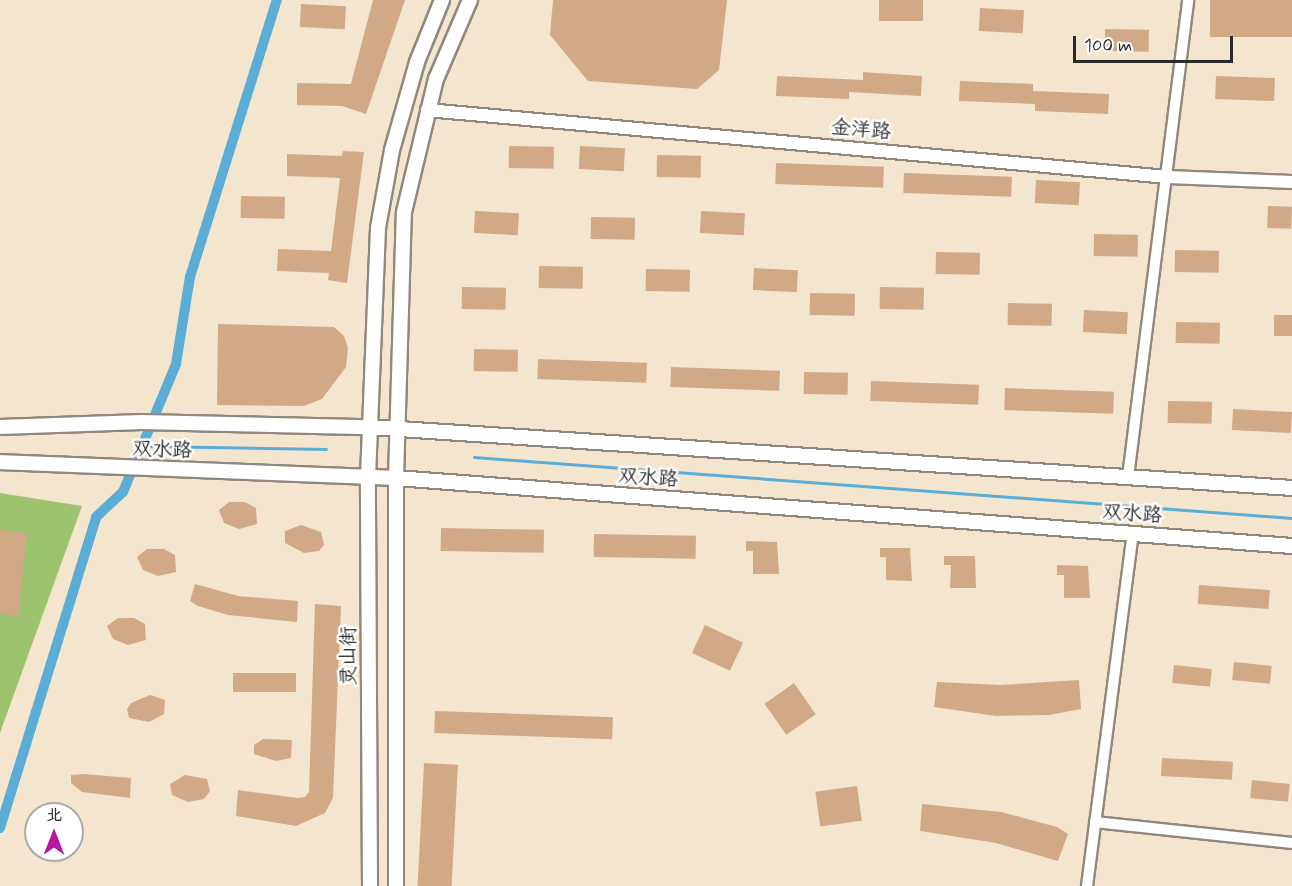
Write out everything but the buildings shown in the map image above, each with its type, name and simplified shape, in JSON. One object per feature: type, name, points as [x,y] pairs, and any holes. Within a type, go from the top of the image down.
[{"type":"main road","name":"灵山街","points":[[370,886],[368,477],[378,228],[392,150],[417,63],[442,0]]},
{"type":"main road","points":[[396,886],[396,478],[404,212],[427,110],[470,0]]},
{"type":"main road","name":"双水路","points":[[0,427],[142,422],[397,428],[1292,488]]},
{"type":"main road","name":"双水路","points":[[0,462],[396,478],[1292,546]]},
{"type":"street","points":[[1128,477],[1168,177],[1188,0]]},
{"type":"street","name":"金洋路","points":[[427,110],[1168,177],[1292,182]]},
{"type":"street","points":[[1087,886],[1133,534]]},
{"type":"street","points":[[1095,822],[1292,843]]},
{"type":"green space","points":[[0,493],[82,506],[0,733]]},
{"type":"waterway","points":[[0,828],[96,517],[123,492],[176,364],[190,277],[277,0]]},
{"type":"waterway","points":[[142,446],[326,449]]},
{"type":"waterway","points":[[474,457],[1292,518]]}]
